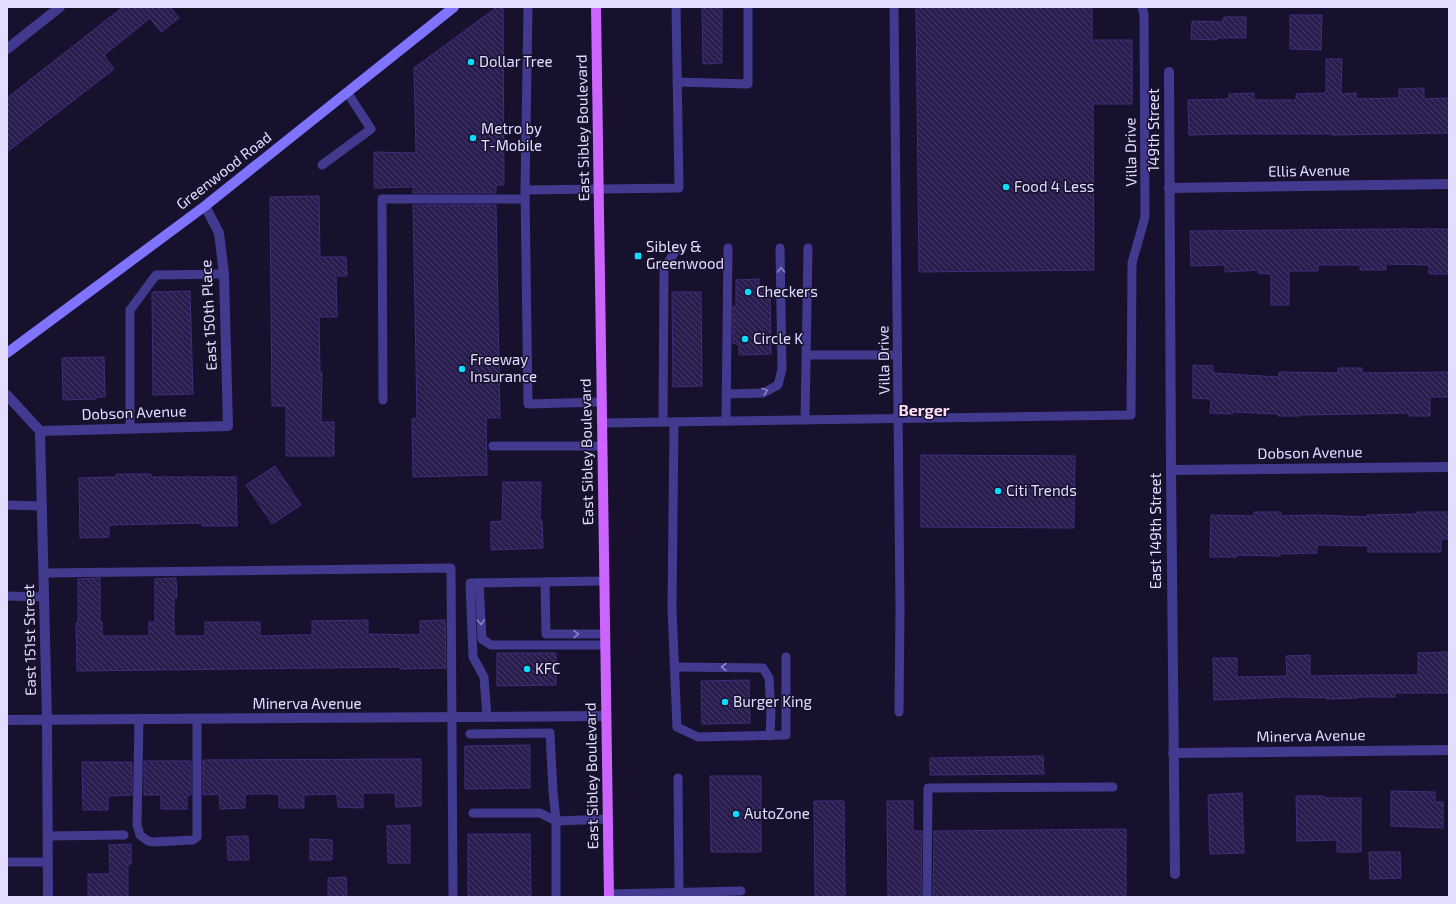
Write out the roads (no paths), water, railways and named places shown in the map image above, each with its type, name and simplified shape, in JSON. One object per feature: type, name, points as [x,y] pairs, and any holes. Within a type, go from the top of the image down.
[{"type":"main road","name":"East Sibley Boulevard","points":[[596,7],[609,896]]},
{"type":"street","points":[[7,49],[60,7]]},
{"type":"street","name":"Greenwood Road","points":[[7,353],[205,206],[454,7]]},
{"type":"street","name":"149th Street","points":[[1169,72],[1169,188]]},
{"type":"street","name":"Ellis Avenue","points":[[1169,188],[1449,184]]},
{"type":"street","name":"East 149th Street","points":[[1169,188],[1175,874]]},
{"type":"street","name":"East 150th Place","points":[[205,206],[219,233],[224,274],[228,426]]},
{"type":"street","points":[[7,395],[40,431]]},
{"type":"street","name":"Dobson Avenue","points":[[40,431],[228,426]]},
{"type":"street","name":"East 151st Street","points":[[40,431],[47,721],[48,897]]},
{"type":"street","name":"Dobson Avenue","points":[[1171,470],[1449,467]]},
{"type":"street","name":"Minerva Avenue","points":[[7,720],[47,721],[606,716]]},
{"type":"street","name":"Minerva Avenue","points":[[1173,753],[1449,750]]},
{"type":"lane","points":[[528,7],[525,190],[528,404],[602,402]]},
{"type":"lane","points":[[525,190],[679,188],[676,7]]},
{"type":"lane","points":[[677,82],[748,84],[748,7]]},
{"type":"lane","name":"Villa Drive","points":[[894,7],[900,609],[899,712]]},
{"type":"lane","name":"Villa Drive","points":[[898,419],[1131,415],[1132,263],[1146,217],[1144,14],[1142,7]]},
{"type":"lane","points":[[322,165],[371,129],[347,92]]},
{"type":"lane","points":[[383,400],[382,199],[525,199]]},
{"type":"lane","points":[[726,421],[728,248]]},
{"type":"lane","points":[[726,394],[763,393],[778,385],[782,369],[780,248]]},
{"type":"lane","points":[[805,420],[808,248]]},
{"type":"lane","points":[[662,422],[664,268],[677,249]]},
{"type":"lane","points":[[130,428],[130,310],[156,275],[224,274]]},
{"type":"lane","points":[[806,355],[898,355]]},
{"type":"lane","points":[[602,423],[898,419]]},
{"type":"lane","points":[[674,422],[672,609],[677,727],[698,737],[786,735],[786,657]]},
{"type":"lane","points":[[494,446],[602,446]]},
{"type":"lane","points":[[7,505],[42,506]]},
{"type":"lane","points":[[44,573],[451,568],[453,897]]},
{"type":"lane","points":[[487,717],[484,677],[473,657],[470,584],[604,581]]},
{"type":"lane","points":[[545,582],[546,634],[605,634]]},
{"type":"lane","points":[[479,583],[482,639],[491,645],[605,645]]},
{"type":"lane","points":[[7,596],[44,597]]},
{"type":"lane","points":[[674,667],[763,668],[769,678],[771,712],[770,736]]},
{"type":"lane","points":[[139,720],[137,825],[140,835],[148,841],[153,842],[193,840],[196,837],[196,720]]},
{"type":"lane","points":[[470,734],[550,733],[556,821],[556,897]]},
{"type":"lane","points":[[678,778],[679,893]]},
{"type":"lane","points":[[927,897],[928,788],[1113,787]]},
{"type":"lane","points":[[473,812],[540,812],[556,821],[608,819]]},
{"type":"lane","points":[[48,836],[124,835]]},
{"type":"lane","points":[[7,862],[48,862]]},
{"type":"lane","points":[[609,896],[741,891]]},
{"type":"place","name":"Dollar Tree","points":[[471,62]]},
{"type":"place","name":"Metro by T-Mobile","points":[[473,138]]},
{"type":"place","name":"Food 4 Less","points":[[1006,187]]},
{"type":"place","name":"Sibley & Greenwood","points":[[638,256]]},
{"type":"place","name":"Checkers","points":[[748,292]]},
{"type":"place","name":"Circle K","points":[[745,339]]},
{"type":"place","name":"Freeway Insurance","points":[[462,369]]},
{"type":"place","name":"Citi Trends","points":[[998,491]]},
{"type":"place","name":"KFC","points":[[527,669]]},
{"type":"place","name":"Burger King","points":[[725,702]]},
{"type":"place","name":"AutoZone","points":[[736,814]]},
{"type":"district","name":"Berger","points":[[924,410]]}]
